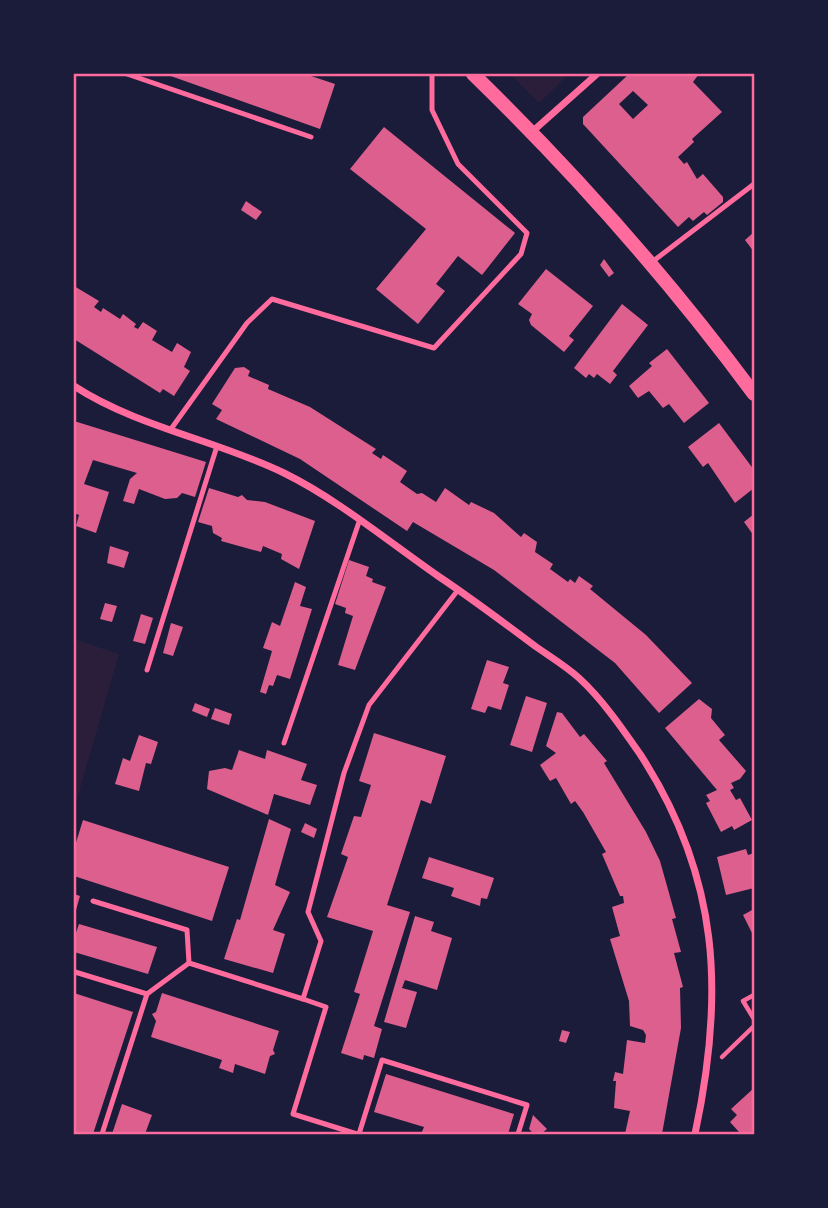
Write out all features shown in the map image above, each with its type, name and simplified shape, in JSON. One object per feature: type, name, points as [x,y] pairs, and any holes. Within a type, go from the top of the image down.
[{"type":"main road","points":[[473,74],[533,131],[652,262],[754,394]]},
{"type":"street","points":[[533,131],[597,74]]},
{"type":"street","points":[[74,386],[99,402],[217,444],[286,473],[458,590],[579,677],[626,734],[666,795],[695,867],[710,946],[713,1021],[709,1068],[695,1135]]},
{"type":"lane","points":[[127,74],[311,137]]},
{"type":"lane","points":[[171,429],[247,323],[272,299],[434,348],[521,254],[527,233],[458,164],[432,110],[432,74]]},
{"type":"lane","points":[[652,262],[754,184]]},
{"type":"lane","points":[[147,670],[217,444]]},
{"type":"lane","points":[[284,743],[359,522]]},
{"type":"lane","points":[[303,999],[321,941],[308,912],[344,773],[369,705],[458,590]]},
{"type":"lane","points":[[93,901],[187,930],[189,962]]},
{"type":"lane","points":[[189,962],[326,1007],[293,1114],[358,1135],[382,1060],[527,1105],[518,1135]]},
{"type":"lane","points":[[102,1135],[147,994],[189,962]]},
{"type":"lane","points":[[75,972],[147,994]]},
{"type":"path","points":[[754,995],[743,1001],[754,1019]]},
{"type":"path","points":[[709,1068],[754,1026]]},
{"type":"shaded area","points":[[510,74],[569,74],[539,103]]},
{"type":"shaded area","points":[[74,639],[119,654],[74,810]]},
{"type":"building","points":[[165,74],[305,74],[335,84],[320,129]]},
{"type":"building","points":[[629,74],[699,74],[693,82],[722,112],[692,139],[694,142],[678,157],[684,164],[687,162],[697,179],[703,174],[723,197],[723,202],[707,215],[704,212],[693,221],[689,217],[678,227],[583,124],[583,117]],"holes":[[[633,91],[648,105],[633,119],[619,104]]]},
{"type":"building","points":[[384,127],[515,233],[482,275],[458,256],[436,284],[445,291],[418,324],[376,289],[426,229],[350,169]]},
{"type":"building","points":[[246,201],[262,212],[256,220],[241,210]]},
{"type":"building","points":[[754,232],[754,252],[745,240]]},
{"type":"building","points":[[604,259],[614,273],[609,277],[600,265]]},
{"type":"building","points":[[546,269],[593,306],[569,336],[574,340],[564,352],[531,325],[529,320],[532,314],[518,304]]},
{"type":"building","points":[[74,286],[99,301],[94,307],[101,312],[103,308],[120,319],[123,314],[136,324],[134,327],[138,329],[143,322],[157,331],[152,340],[172,352],[177,343],[191,352],[184,367],[190,371],[174,396],[163,389],[160,393],[74,339]]},
{"type":"building","points":[[622,304],[648,325],[613,371],[617,375],[610,384],[597,374],[594,378],[589,374],[586,378],[574,368]]},
{"type":"building","points":[[667,349],[709,403],[684,423],[669,404],[663,408],[649,391],[638,398],[629,386],[652,366],[649,363]]},
{"type":"building","points":[[244,367],[250,371],[248,376],[269,385],[268,389],[310,407],[376,449],[372,453],[381,459],[383,455],[407,471],[400,482],[417,494],[422,493],[436,502],[445,488],[469,505],[471,502],[494,513],[521,537],[524,533],[537,542],[535,552],[553,564],[550,569],[568,582],[570,579],[575,583],[579,576],[593,586],[590,589],[646,635],[692,683],[659,713],[615,663],[494,570],[413,522],[407,531],[300,459],[216,419],[222,410],[212,404],[235,368]]},
{"type":"building","points":[[74,421],[206,462],[195,497],[182,493],[177,498],[165,499],[139,489],[134,504],[123,501],[130,479],[137,473],[93,460],[84,484],[109,492],[96,533],[76,526],[79,515],[74,513]]},
{"type":"building","points":[[719,423],[754,470],[754,488],[735,503],[708,463],[703,467],[688,447]]},
{"type":"building","points":[[209,488],[238,497],[242,495],[247,500],[265,502],[315,521],[299,569],[281,559],[282,554],[263,546],[261,552],[221,541],[222,538],[213,533],[212,526],[198,522]]},
{"type":"building","points":[[754,514],[754,536],[744,522]]},
{"type":"building","points":[[110,546],[129,552],[124,568],[107,563]]},
{"type":"building","points":[[349,560],[369,567],[366,576],[373,579],[372,582],[386,587],[355,670],[338,665],[353,616],[345,613],[346,608],[335,604]]},
{"type":"building","points":[[295,582],[306,587],[300,606],[312,609],[290,679],[277,675],[266,694],[260,692],[272,651],[263,648],[272,622],[280,626]]},
{"type":"building","points":[[105,603],[117,606],[112,622],[100,619]]},
{"type":"building","points":[[141,614],[153,618],[145,644],[133,641]]},
{"type":"building","points":[[171,623],[183,627],[173,656],[163,653]]},
{"type":"building","points":[[487,660],[509,667],[503,683],[509,685],[501,710],[488,706],[485,713],[471,709]]},
{"type":"building","points":[[526,696],[547,703],[532,752],[510,745]]},
{"type":"building","points":[[699,699],[712,709],[711,718],[725,735],[719,740],[746,771],[740,779],[731,783],[734,788],[730,790],[736,800],[740,798],[752,820],[734,830],[732,826],[721,832],[706,803],[710,801],[706,795],[717,790],[665,728]]},
{"type":"building","points":[[195,703],[210,709],[207,717],[192,711]]},
{"type":"building","points":[[215,708],[232,714],[229,725],[211,719]]},
{"type":"building","points":[[557,712],[562,713],[580,737],[584,734],[607,761],[604,763],[646,832],[660,861],[676,918],[672,919],[681,952],[674,953],[683,987],[680,988],[681,1028],[662,1134],[625,1134],[630,1111],[614,1108],[616,1081],[613,1081],[615,1072],[623,1074],[627,1040],[645,1043],[646,1035],[643,1030],[630,1026],[629,1001],[610,939],[620,936],[612,907],[624,903],[602,854],[606,852],[575,801],[571,804],[556,778],[550,781],[540,765],[556,753],[546,746]]},
{"type":"building","points":[[374,733],[446,756],[431,804],[421,800],[387,905],[410,912],[374,1026],[382,1029],[374,1058],[364,1055],[363,1060],[341,1053],[360,994],[354,992],[373,931],[327,917],[348,857],[341,854],[354,816],[361,817],[371,785],[359,781]]},
{"type":"building","points":[[139,735],[158,742],[151,764],[146,763],[139,791],[115,784],[123,758],[130,761]]},
{"type":"building","points":[[239,750],[265,759],[267,750],[307,764],[301,780],[317,785],[310,805],[274,794],[268,815],[207,789],[209,771],[225,768],[232,770]]},
{"type":"building","points":[[269,819],[291,829],[275,885],[290,892],[273,930],[285,934],[273,973],[224,959],[237,919],[240,920]]},
{"type":"building","points":[[83,820],[229,867],[212,921],[74,876],[74,849]]},
{"type":"building","points":[[305,823],[317,829],[314,838],[301,832]]},
{"type":"building","points":[[746,849],[748,855],[754,853],[754,888],[726,895],[717,857]]},
{"type":"building","points":[[429,857],[494,878],[487,899],[481,898],[480,906],[451,896],[454,888],[422,878]]},
{"type":"building","points":[[74,894],[80,896],[74,917]]},
{"type":"building","points":[[754,909],[754,937],[743,915]]},
{"type":"building","points":[[415,916],[434,922],[431,931],[452,938],[437,990],[405,980],[402,988],[417,992],[406,1028],[384,1022]]},
{"type":"building","points":[[79,924],[157,947],[148,974],[74,952],[74,939]]},
{"type":"building","points":[[74,993],[133,1012],[93,1134],[74,1134]]},
{"type":"building","points":[[162,993],[279,1031],[273,1050],[275,1054],[270,1056],[265,1074],[235,1064],[233,1073],[219,1068],[222,1060],[151,1037],[156,1021],[152,1014],[156,1012]]},
{"type":"building","points":[[562,1030],[570,1032],[566,1043],[559,1041]]},
{"type":"building","points":[[386,1074],[514,1114],[508,1134],[421,1134],[424,1127],[374,1112]]},
{"type":"building","points":[[754,1088],[754,1134],[737,1134],[739,1132],[730,1122],[737,1115],[731,1109]]},
{"type":"building","points":[[122,1104],[152,1115],[145,1134],[112,1134]]},
{"type":"building","points":[[533,1115],[547,1129],[541,1134],[534,1134],[529,1129]]}]
